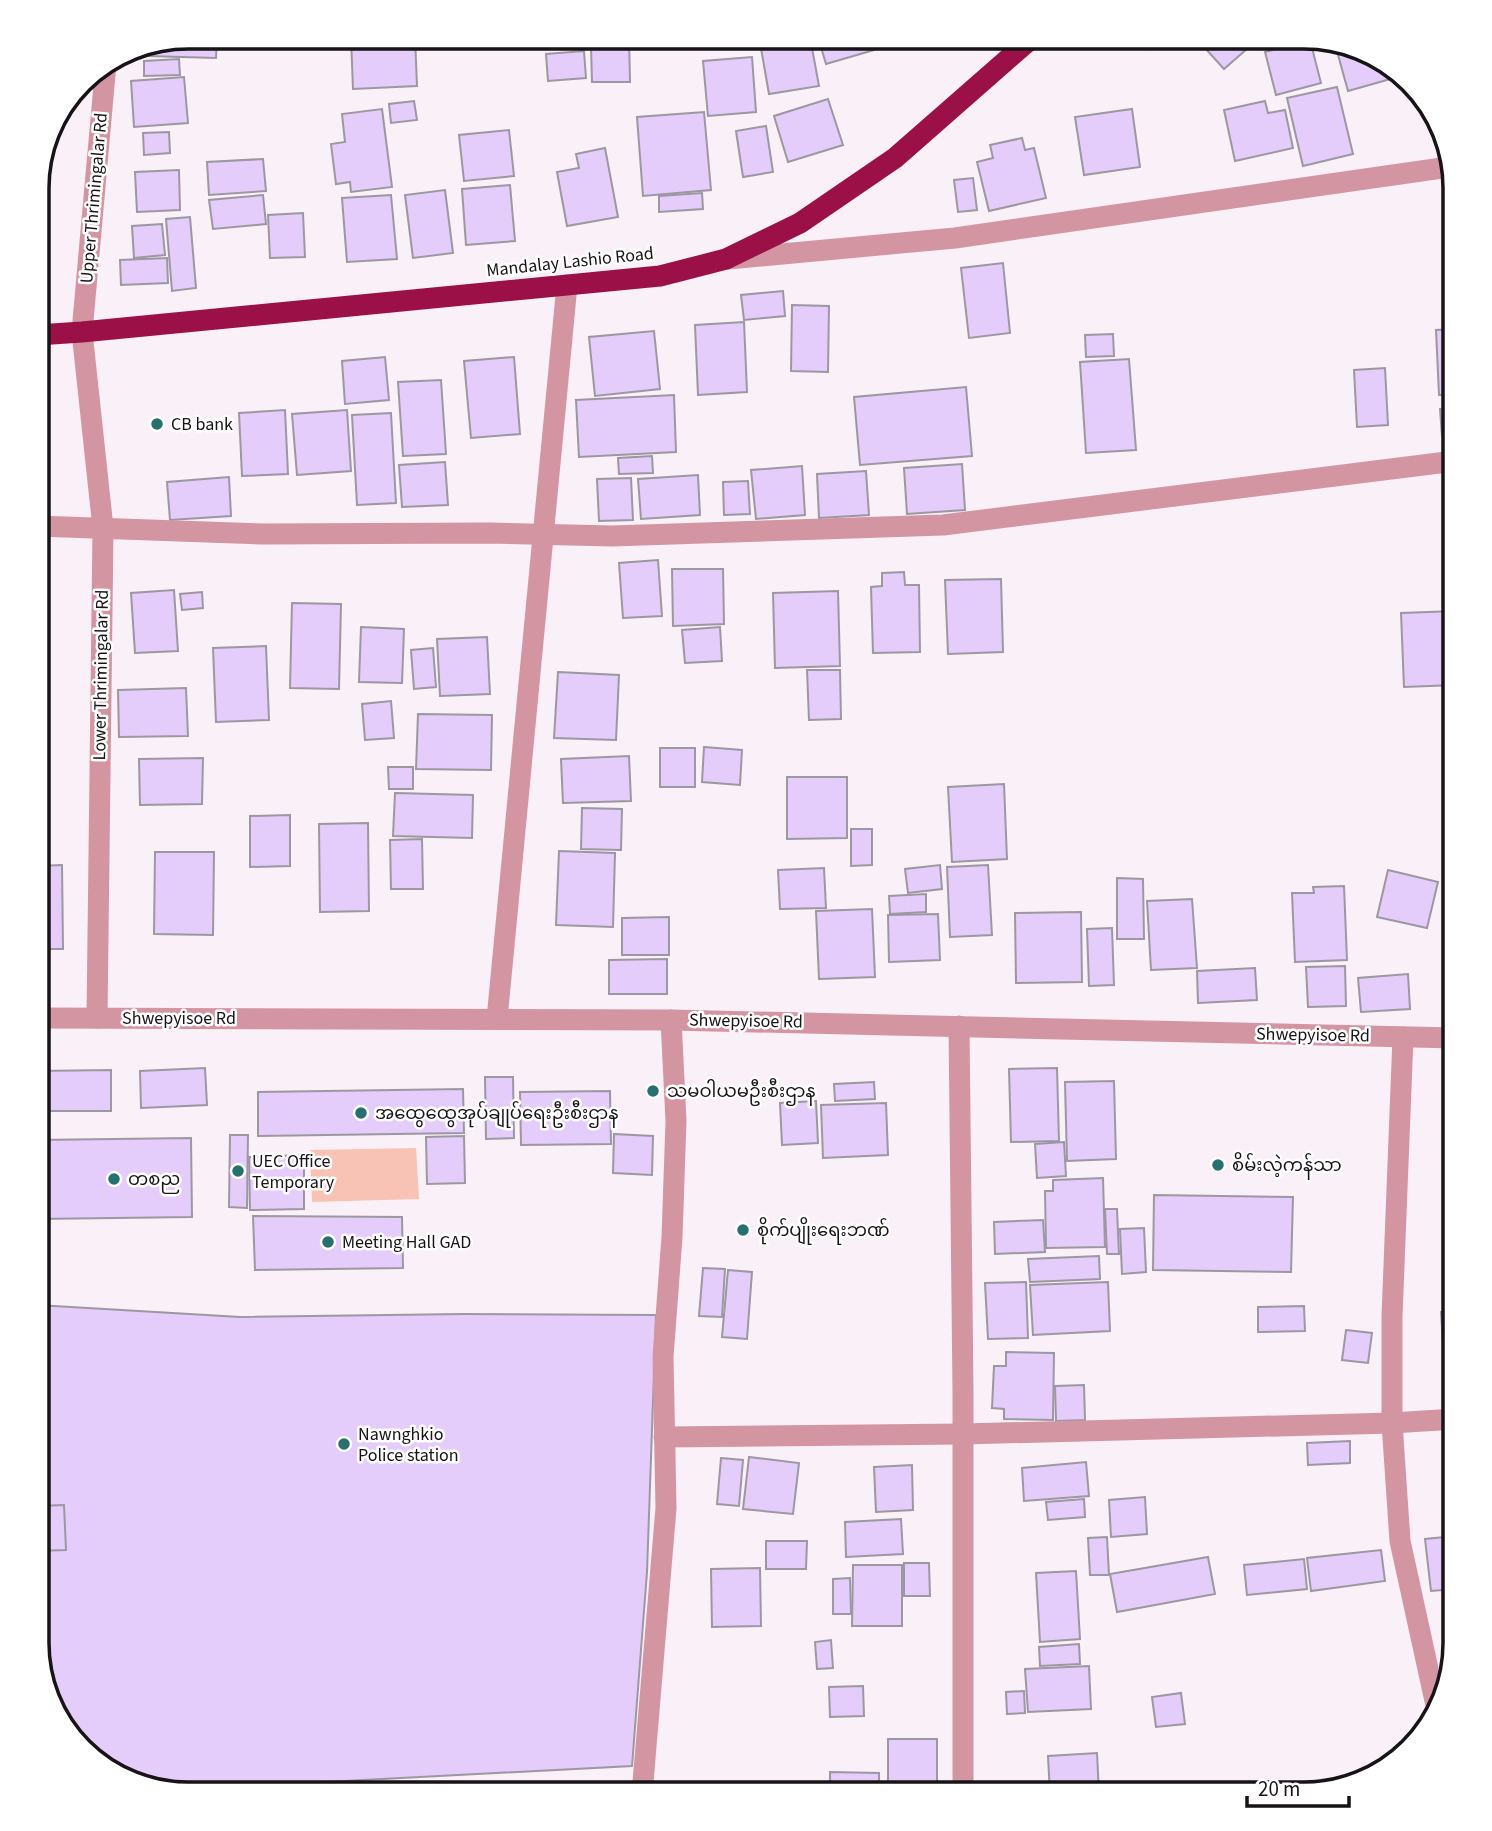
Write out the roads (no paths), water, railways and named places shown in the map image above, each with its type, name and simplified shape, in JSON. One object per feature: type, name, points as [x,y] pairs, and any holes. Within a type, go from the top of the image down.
[{"type":"highway","name":"Mandalay Lashio Road","points":[[49,334],[660,276],[726,259],[800,223],[895,158],[1019,49]]},
{"type":"street","name":"Upper Thrimingalar Rd","points":[[82,332],[105,78]]},
{"type":"street","points":[[726,259],[955,238],[1441,168]]},
{"type":"street","points":[[498,1019],[567,285]]},
{"type":"street","name":"Lower Thrimingalar Rd","points":[[82,332],[103,528],[97,1018]]},
{"type":"street","points":[[49,526],[262,534],[612,536],[943,525],[1443,462]]},
{"type":"street","name":"Shwepyisoe Rd","points":[[49,1018],[671,1020],[1443,1038]]},
{"type":"street","points":[[643,1782],[666,1508],[663,1357],[672,1237],[676,1121],[671,1020]]},
{"type":"street","points":[[959,1026],[963,1782]]},
{"type":"street","points":[[1403,1037],[1392,1316],[1392,1423],[1400,1541],[1433,1693]]},
{"type":"street","points":[[664,1437],[963,1434],[1443,1420]]},
{"type":"place","name":"CB bank","points":[[157,424]]},
{"type":"place","name":"သမဝါယမဦးစီးဌာန","points":[[653,1091]]},
{"type":"place","name":"အထွေထွေအုပ်ချုပ်ရေးဦးစီးဌာန","points":[[361,1113]]},
{"type":"place","name":"စိမ်းလဲ့ကန်သာ","points":[[1218,1165]]},
{"type":"place","name":"UEC Office Temporary","points":[[238,1171]]},
{"type":"place","name":"တစည","points":[[114,1179]]},
{"type":"place","name":"စိုက်ပျိုးရေးဘဏ်","points":[[743,1230]]},
{"type":"place","name":"Meeting Hall GAD","points":[[328,1242]]},
{"type":"place","name":"Nawnghkio Police station","points":[[344,1444]]}]
